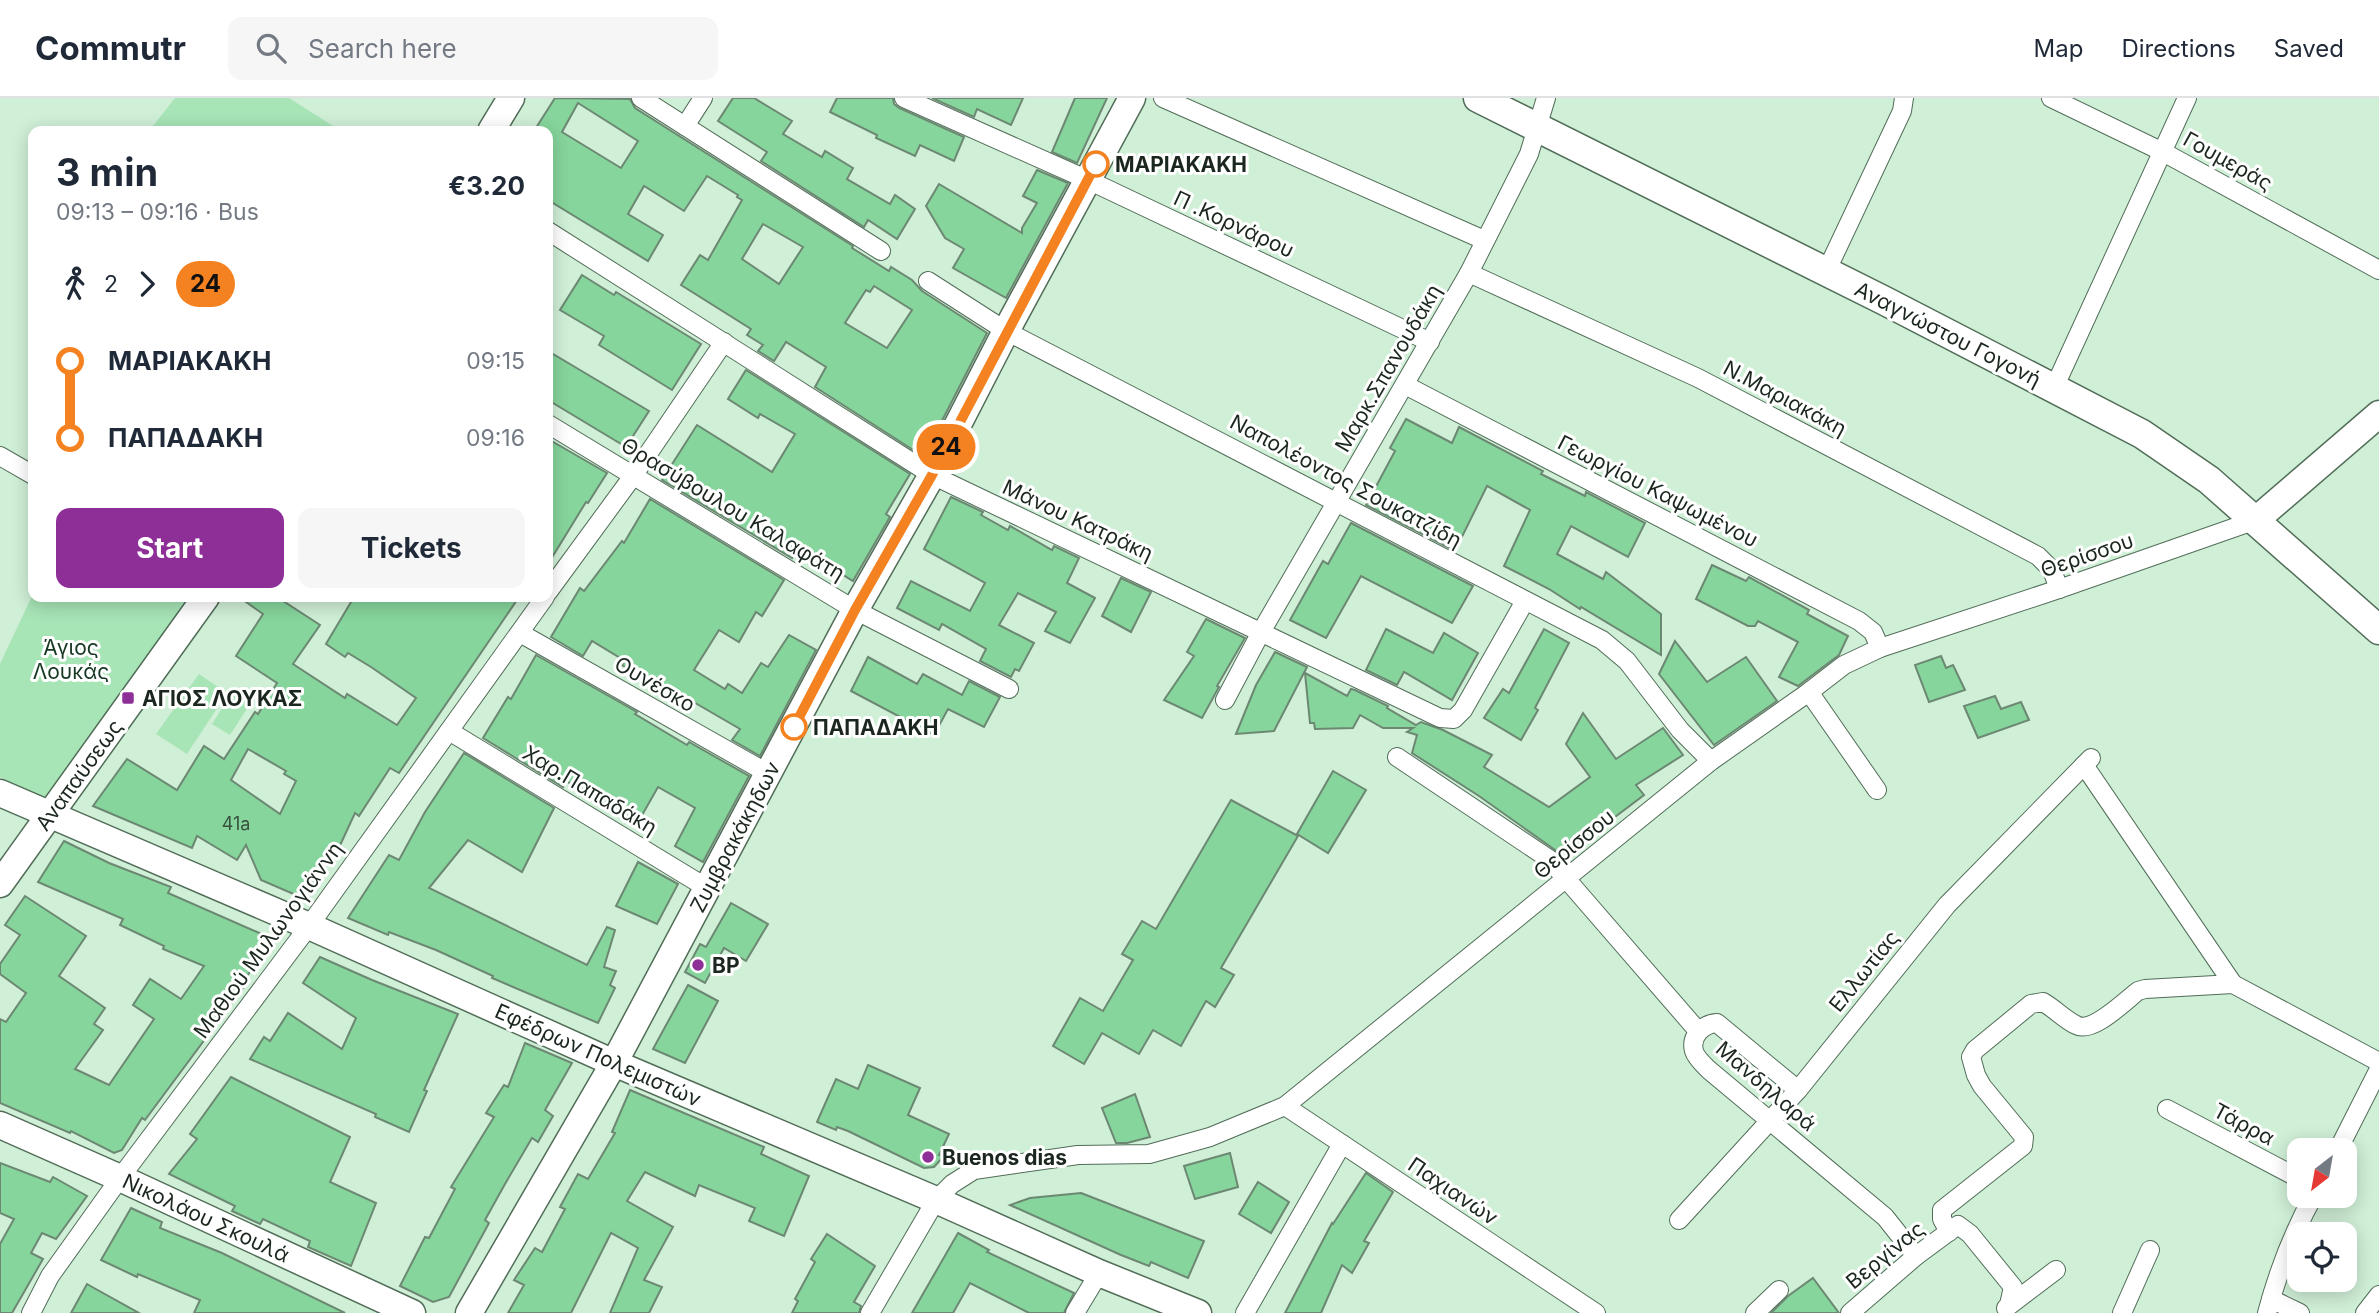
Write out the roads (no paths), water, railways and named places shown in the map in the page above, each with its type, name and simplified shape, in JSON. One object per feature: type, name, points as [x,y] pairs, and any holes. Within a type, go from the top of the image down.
[{"type":"main road","name":"Αναγνώστου Γογονή","points":[[1478,98],[2142,434],[2209,480],[2379,630]]},
{"type":"street","points":[[494,126],[510,98]]},
{"type":"street","points":[[641,98],[881,251]]},
{"type":"street","points":[[685,126],[703,98]]},
{"type":"street","name":"Π .Κορνάρου","points":[[904,98],[1088,180],[1430,342]]},
{"type":"street","name":"Ζυμβρακάκηδων","points":[[469,1313],[614,1063],[1132,98]]},
{"type":"street","points":[[1163,98],[1484,240]]},
{"type":"street","name":"Μαρκ.Σπανουδάκη","points":[[1225,700],[1261,632],[1469,273],[1529,154],[1546,98]]},
{"type":"street","points":[[1826,272],[1902,111],[1904,98]]},
{"type":"street","name":"Γουμεράς","points":[[2052,98],[2164,152],[2379,270]]},
{"type":"street","points":[[2054,388],[2187,98]]},
{"type":"street","name":"Μάνου Κατράκη","points":[[553,234],[932,475],[1440,718],[1454,719],[1464,710],[1525,601]]},
{"type":"street","name":"Ν.Μαριακάκη","points":[[1469,273],[1698,378],[2038,556],[2052,569],[2059,589]]},
{"type":"street","name":"Ναπολέοντος Σουκατζίδη","points":[[928,281],[1006,331],[1602,640],[1627,661],[1681,730],[1711,761]]},
{"type":"street","name":"Μαθιού Μυλωνογιάννη","points":[[553,585],[724,342]]},
{"type":"street","name":"Γεωργίου Καψωμένου","points":[[1405,385],[1858,621],[1873,632],[1880,648]]},
{"type":"street","points":[[2256,520],[2379,414]]},
{"type":"street","name":"Θρασύβουλου Καλαφάτη","points":[[553,427],[855,610],[1009,689]]},
{"type":"street","points":[[0,456],[28,472]]},
{"type":"street","name":"Θερίσσου","points":[[936,1199],[952,1184],[974,1170],[1078,1155],[1149,1154],[1210,1137],[1285,1106],[1711,761],[1844,665],[1880,648],[2256,520]]},
{"type":"street","name":"Αναπαύσεως","points":[[0,884],[202,602]]},
{"type":"street","name":"Μαθιού Μυλωνογιάννη","points":[[32,1313],[50,1276],[120,1178],[309,926],[541,602]]},
{"type":"street","name":"Ουνέσκο","points":[[520,633],[769,774]]},
{"type":"street","points":[[1809,692],[1877,790]]},
{"type":"street","name":"Χαρ.Παπαδάκη","points":[[449,731],[707,888]]},
{"type":"street","points":[[1397,757],[1549,859],[1699,1031]]},
{"type":"street","name":"Ελλωτίας","points":[[1679,1220],[1798,1090],[1947,905],[2087,761],[2233,984]]},
{"type":"street","name":"Εφέδρων Πολεμιστών","points":[[0,793],[309,926],[614,1063],[936,1199],[1098,1273],[1198,1313]]},
{"type":"street","points":[[2233,984],[2379,1062]]},
{"type":"street","name":"Βεργίνας","points":[[1948,1232],[1942,1219],[1942,1210],[2023,1146],[2024,1137],[1976,1075],[1971,1057],[1975,1050],[2031,1004],[2043,1002],[2078,1027],[2088,1027],[2096,1024],[2138,991],[2177,985],[2233,984]]},
{"type":"street","name":"Μανδηλαρά","points":[[1798,1090],[1717,1023],[1707,1023],[1693,1042],[1694,1053],[1709,1070],[1885,1217],[1916,1256]]},
{"type":"street","points":[[2344,1138],[2379,1069]]},
{"type":"street","name":"Παχιανών","points":[[1285,1106],[1596,1313]]},
{"type":"street","name":"Τάρρα","points":[[2166,1109],[2287,1172]]},
{"type":"street","name":"Νικολάου Σκουλά","points":[[0,1125],[412,1313]]},
{"type":"street","points":[[1245,1313],[1342,1144]]},
{"type":"street","points":[[870,1313],[936,1199]]},
{"type":"street","points":[[2300,1313],[2269,1306],[2307,1208]]},
{"type":"street","name":"Βεργίνας","points":[[1850,1313],[1916,1256],[1958,1225],[1970,1234],[2013,1287],[2005,1309]]},
{"type":"street","points":[[2122,1313],[2150,1250]]},
{"type":"street","points":[[2005,1309],[2056,1270]]},
{"type":"street","points":[[1076,1313],[1098,1273]]},
{"type":"street","points":[[1755,1313],[1779,1290]]},
{"type":"street","points":[[2365,1313],[2379,1295]]},
{"type":"place","name":"ΜΑΡΙΑΚΑΚΗ","points":[[1096,164]]},
{"type":"place","name":"ΑΓΙΟΣ ΛΟΥΚΑΣ","points":[[128,698]]},
{"type":"place","name":"ΠΑΠΑΔΑΚΗ","points":[[794,727]]},
{"type":"place","name":"BP","points":[[698,965]]},
{"type":"place","name":"Buenos dias","points":[[928,1157]]},
{"type":"park label","name":"Άγιος Λουκάς","points":[[71,659]]}]
